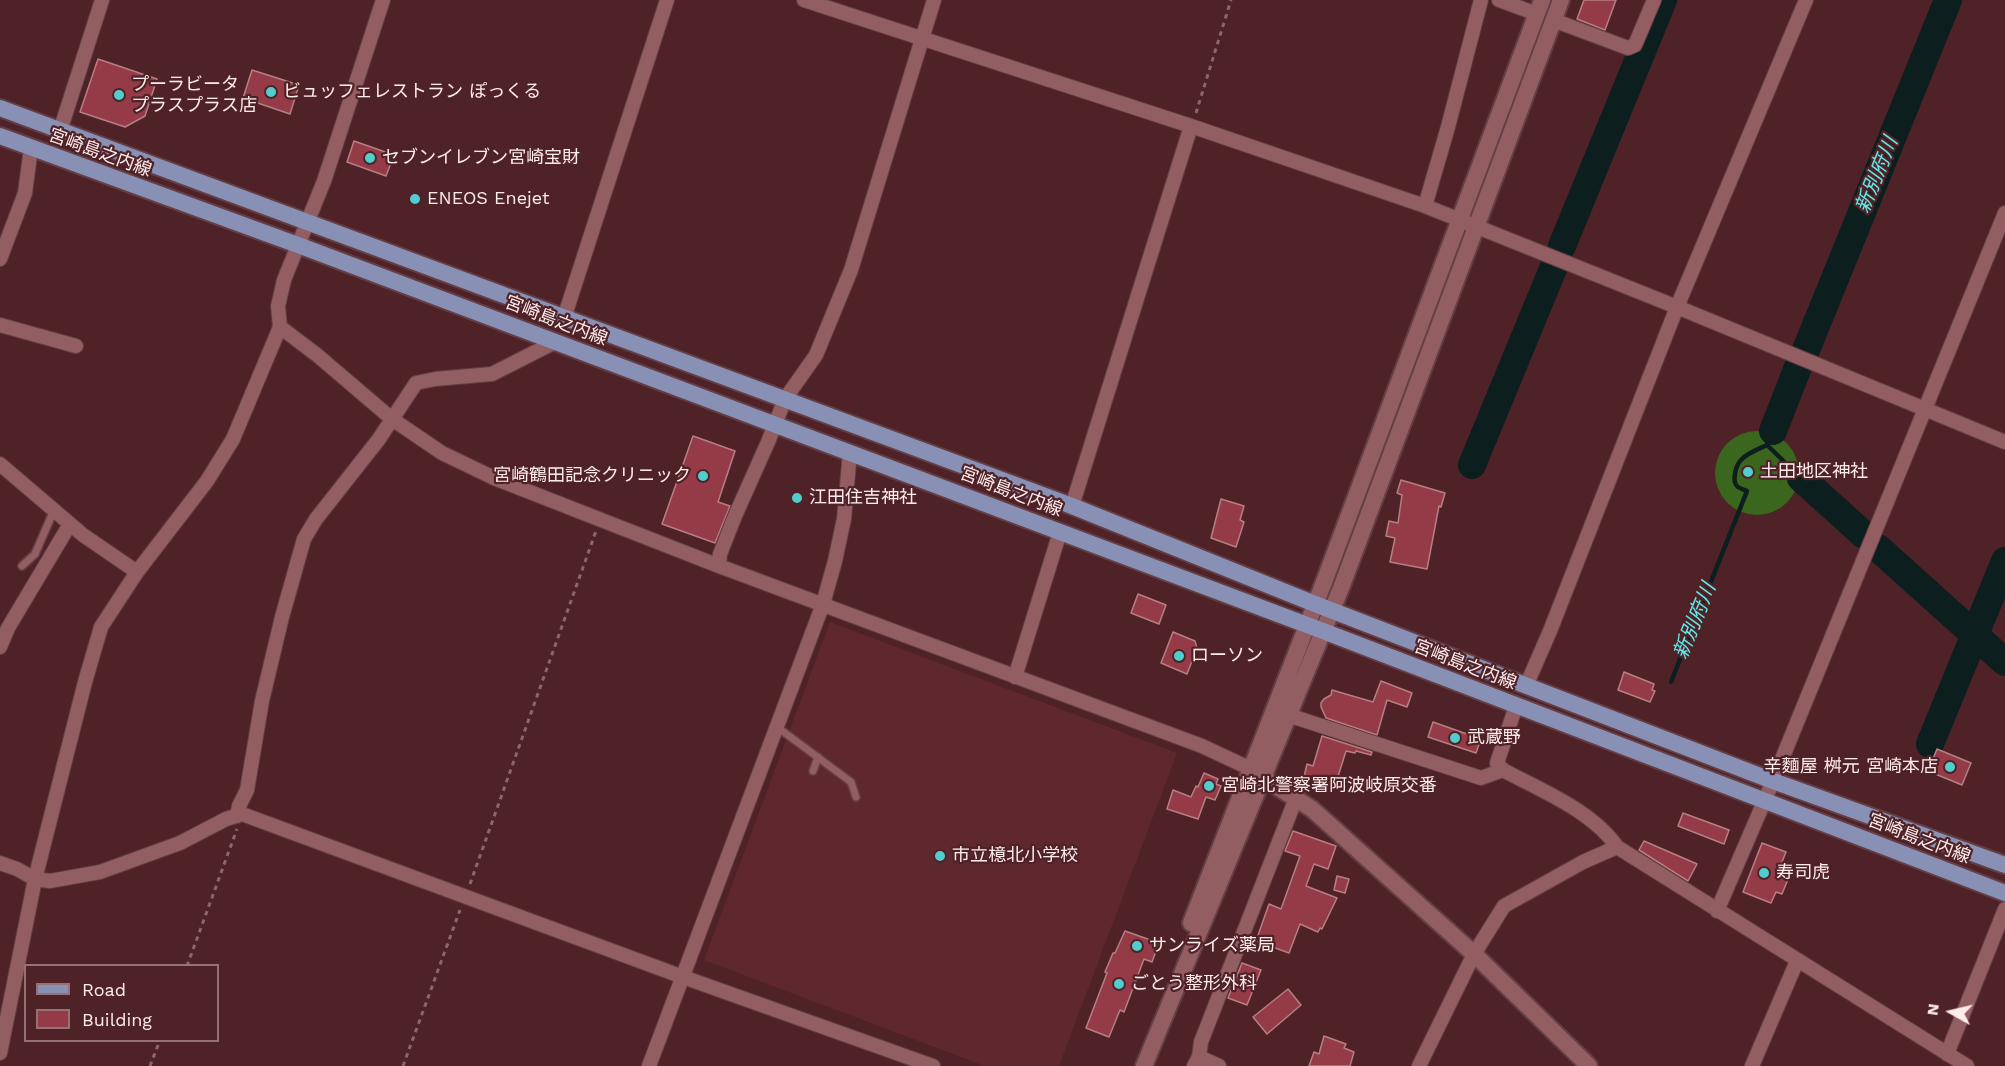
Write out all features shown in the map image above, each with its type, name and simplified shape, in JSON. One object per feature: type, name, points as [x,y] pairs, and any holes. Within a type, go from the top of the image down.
[{"type":"main road","name":"宮崎島之内線","points":[[0,108],[307,224],[1072,506],[1314,604],[1526,686],[1773,781],[2005,865]]},
{"type":"main road","name":"宮崎島之内線","points":[[0,136],[850,452],[2005,893]]},
{"type":"street","points":[[60,131],[102,0]]},
{"type":"street","points":[[0,1053],[35,879],[101,627],[137,572],[207,481],[233,439],[280,327],[278,306],[285,280],[324,181],[383,0]]},
{"type":"street","points":[[564,318],[667,0]]},
{"type":"street","points":[[804,0],[1191,126],[1425,206],[2005,442]]},
{"type":"street","points":[[719,566],[720,554],[784,399],[816,355],[851,270],[934,0]]},
{"type":"street","points":[[1425,206],[1481,0]]},
{"type":"street","points":[[1135,1066],[1257,774],[1288,715],[1315,628],[1314,604],[1539,7],[1499,0]]},
{"type":"street","points":[[1144,1066],[1315,628],[1331,610],[1345,577],[1561,0]]},
{"type":"street","points":[[1553,20],[1628,48],[1635,45],[1654,0]]},
{"type":"street","points":[[1526,686],[1555,620],[1677,307],[1806,0]]},
{"type":"street","points":[[1072,506],[1191,126]]},
{"type":"street","points":[[0,260],[25,193],[31,148]]},
{"type":"street","points":[[1717,911],[1773,781],[2005,213]]},
{"type":"street","points":[[0,325],[76,346]]},
{"type":"street","points":[[280,327],[317,355],[392,419],[442,453],[473,468],[719,566],[1202,746],[1257,774],[1312,809],[1474,954],[1589,1066]]},
{"type":"street","points":[[239,815],[239,806],[247,790],[262,701],[282,617],[304,539],[316,519],[379,439],[416,383],[492,374],[555,342]]},
{"type":"street","points":[[649,1066],[823,604],[844,519],[850,452]]},
{"type":"street","points":[[0,464],[70,524],[137,572]]},
{"type":"street","points":[[0,647],[8,628],[70,524]]},
{"type":"street","points":[[1015,677],[1060,532]]},
{"type":"street","points":[[1516,706],[1498,756],[1497,763],[1503,770],[1576,808],[1617,847],[1967,1066]]},
{"type":"street","points":[[1288,715],[1481,778],[1503,770]]},
{"type":"street","points":[[1219,1066],[1196,1062],[1205,1031],[1296,798]]},
{"type":"street","points":[[0,863],[35,879],[50,881],[100,872],[180,843],[226,819],[239,815],[933,1066]]},
{"type":"street","points":[[1419,1066],[1474,954],[1504,906],[1584,862],[1617,847]]},
{"type":"street","points":[[1947,1054],[2005,909]]},
{"type":"street","points":[[1752,1066],[1797,961]]},
{"type":"lane","points":[[22,566],[35,554],[54,510]]},
{"type":"lane","points":[[776,727],[851,782],[856,797]]},
{"type":"lane","points":[[813,771],[818,757]]},
{"type":"path","points":[[1191,126],[1232,0]]},
{"type":"path","points":[[403,1066],[600,519]]},
{"type":"path","points":[[188,964],[239,815]]},
{"type":"path","points":[[150,1066],[160,1042]]},
{"type":"shaded area","name":"市立檍北小学校","points":[[830,622],[1177,753],[1059,1066],[985,1066],[704,960]]},
{"type":"green space","points":[[1757,431],[1780,438],[1792,450],[1799,473],[1792,496],[1780,508],[1757,515],[1734,508],[1722,496],[1715,473],[1722,450],[1734,438]]},
{"type":"building","points":[[1584,0],[1616,0],[1605,30],[1577,19]]},
{"type":"building","name":"プーラビータ プラスプラス店","points":[[98,59],[157,79],[145,116],[125,127],[80,112]]},
{"type":"building","name":"ビュッフェレストラン ぽっくる","points":[[252,70],[299,85],[290,114],[243,98]]},
{"type":"building","name":"セブンイレブン宮崎宝財","points":[[354,141],[394,155],[386,176],[347,162]]},
{"type":"building","name":"宮崎鶴田記念クリニック","points":[[693,436],[735,451],[718,502],[730,506],[715,543],[662,524]]},
{"type":"building","points":[[1401,480],[1445,493],[1441,507],[1439,506],[1427,569],[1390,562],[1395,538],[1386,536],[1389,521],[1398,523],[1402,495],[1397,493]]},
{"type":"building","points":[[1221,499],[1244,506],[1240,520],[1244,522],[1236,547],[1211,538]]},
{"type":"building","points":[[1138,594],[1166,605],[1159,624],[1131,613]]},
{"type":"building","name":"ローソン","points":[[1173,632],[1195,641],[1197,648],[1187,674],[1161,663]]},
{"type":"building","points":[[1624,672],[1654,684],[1652,690],[1655,691],[1650,702],[1618,690]]},
{"type":"building","points":[[1381,681],[1412,693],[1407,707],[1387,700],[1377,735],[1326,718],[1321,703],[1331,695],[1332,690],[1373,702]]},
{"type":"building","name":"武蔵野","points":[[1433,722],[1481,739],[1476,753],[1428,737]]},
{"type":"building","points":[[1322,736],[1372,752],[1371,755],[1346,751],[1335,786],[1304,777],[1307,764],[1313,766]]},
{"type":"building","name":"辛麵屋 桝元 宮崎本店","points":[[1937,749],[1971,763],[1962,785],[1928,771]]},
{"type":"building","points":[[1204,773],[1218,779],[1216,784],[1221,786],[1215,800],[1206,797],[1198,819],[1167,809],[1173,790],[1191,797]]},
{"type":"building","points":[[1683,813],[1729,830],[1724,844],[1678,826]]},
{"type":"building","points":[[1293,831],[1336,846],[1328,869],[1314,864],[1306,886],[1337,898],[1322,929],[1320,928],[1318,932],[1300,924],[1289,953],[1256,941],[1269,904],[1281,909],[1300,856],[1285,851]]},
{"type":"building","points":[[1644,841],[1697,864],[1688,881],[1639,850]]},
{"type":"building","name":"寿司虎","points":[[1762,843],[1786,852],[1780,867],[1791,872],[1782,894],[1776,892],[1771,903],[1743,892]]},
{"type":"building","points":[[1337,876],[1349,879],[1345,893],[1334,890]]},
{"type":"building","name":"ごとう整形外科","points":[[1125,931],[1159,943],[1152,962],[1144,959],[1124,1012],[1120,1010],[1109,1037],[1086,1028],[1107,973],[1105,972]]},
{"type":"building","points":[[1242,963],[1261,970],[1247,1005],[1228,998]]},
{"type":"building","points":[[1288,989],[1301,1005],[1267,1034],[1253,1017]]},
{"type":"building","points":[[1324,1036],[1346,1044],[1344,1048],[1354,1052],[1350,1066],[1309,1066],[1314,1052],[1319,1054]]},
{"type":"waterway","name":"新別府川","points":[[1562,246],[1663,0]]},
{"type":"waterway","name":"新別府川","points":[[1806,350],[1948,0]]},
{"type":"waterway","name":"新別府川","points":[[1472,465],[1555,264]]},
{"type":"waterway","name":"新別府川","points":[[1773,431],[1798,367]]},
{"type":"waterway","name":"新別府川","points":[[1773,431],[1767,445],[1801,478]]},
{"type":"waterway","name":"新別府川","points":[[1671,682],[1747,491],[1736,485],[1737,466],[1746,455],[1767,445]]},
{"type":"waterway","name":"新別府川","points":[[1801,478],[1863,534]]},
{"type":"waterway","name":"新別府川","points":[[1878,548],[2005,662]]},
{"type":"waterway","name":"新別府川","points":[[1930,744],[2005,561]]},
{"type":"place","name":"ビュッフェレストラン ぽっくる","points":[[271,92]]},
{"type":"place","name":"プーラビータ プラスプラス店","points":[[119,95]]},
{"type":"place","name":"セブンイレブン宮崎宝財","points":[[370,158]]},
{"type":"place","name":"ENEOS Enejet","points":[[415,199]]},
{"type":"place","name":"土田地区神社","points":[[1748,472]]},
{"type":"place","name":"宮崎鶴田記念クリニック","points":[[703,476]]},
{"type":"place","name":"江田住吉神社","points":[[797,498]]},
{"type":"place","name":"ローソン","points":[[1179,656]]},
{"type":"place","name":"武蔵野","points":[[1455,738]]},
{"type":"place","name":"辛麵屋 桝元 宮崎本店","points":[[1950,767]]},
{"type":"place","name":"宮崎北警察署阿波岐原交番","points":[[1209,786]]},
{"type":"place","name":"市立檍北小学校","points":[[940,856]]},
{"type":"place","name":"寿司虎","points":[[1764,873]]},
{"type":"place","name":"サンライズ薬局","points":[[1137,946]]},
{"type":"place","name":"ごとう整形外科","points":[[1119,984]]}]
